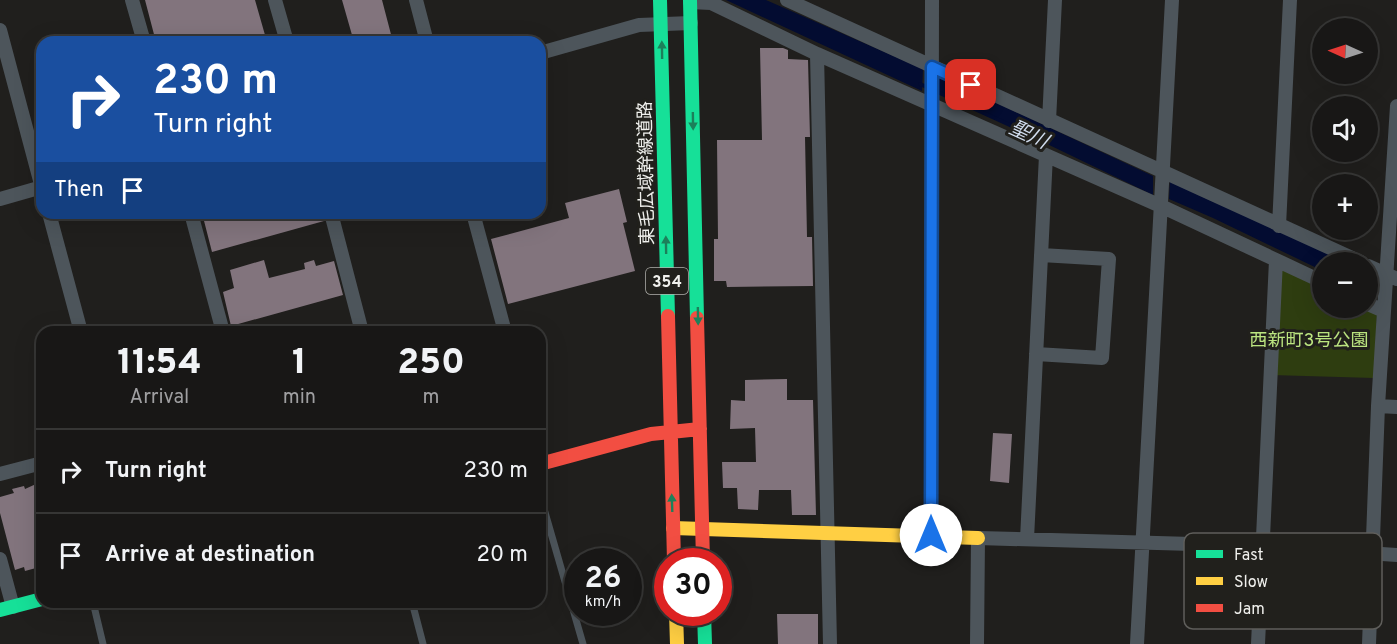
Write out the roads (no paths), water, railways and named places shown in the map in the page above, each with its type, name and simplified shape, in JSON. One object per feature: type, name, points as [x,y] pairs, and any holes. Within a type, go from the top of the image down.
[{"type":"main road","name":"東毛広域幹線道路","points":[[660,0],[674,548]]},
{"type":"main road","name":"354","points":[[690,1],[703,548]]},
{"type":"main road","points":[[546,462],[670,431],[700,429]]},
{"type":"main road","points":[[673,528],[978,537]]},
{"type":"main road","points":[[7,608],[36,600]]},
{"type":"main road","points":[[676,626],[677,644]]},
{"type":"main road","points":[[704,626],[705,644]]},
{"type":"street","points":[[132,0],[142,36]]},
{"type":"street","points":[[275,0],[285,36]]},
{"type":"street","points":[[416,0],[425,36]]},
{"type":"street","points":[[786,0],[932,71],[1049,121],[1165,176],[1338,252]]},
{"type":"street","points":[[931,535],[932,0]]},
{"type":"street","points":[[1049,121],[1055,0]]},
{"type":"street","points":[[1137,644],[1165,176],[1172,0]]},
{"type":"street","points":[[1279,226],[1290,0]]},
{"type":"street","points":[[690,1],[711,3],[817,54],[932,102],[1046,155],[1163,205],[1312,277]]},
{"type":"street","points":[[546,50],[639,26],[691,23]]},
{"type":"street","points":[[0,30],[36,165]]},
{"type":"street","points":[[817,54],[830,644]]},
{"type":"street","points":[[1372,533],[1385,305],[1390,278],[1397,106]]},
{"type":"street","points":[[1027,539],[1046,155]]},
{"type":"street","points":[[0,199],[36,190]]},
{"type":"street","points":[[51,219],[79,326]]},
{"type":"street","points":[[192,219],[221,326]]},
{"type":"street","points":[[333,219],[360,326]]},
{"type":"street","points":[[475,219],[503,326]]},
{"type":"street","points":[[1036,354],[1102,358],[1109,259],[1041,255]]},
{"type":"street","points":[[1264,533],[1276,260]]},
{"type":"street","points":[[1378,305],[1385,305]]},
{"type":"street","points":[[1378,406],[1397,407]]},
{"type":"street","points":[[0,474],[36,465]]},
{"type":"street","points":[[977,644],[978,537],[1184,543]]},
{"type":"street","points":[[1382,554],[1397,555]]},
{"type":"street","points":[[0,559],[7,608]]},
{"type":"street","points":[[1258,644],[1259,629]]},
{"type":"street","points":[[1370,629],[1370,644]]},
{"type":"lane","points":[[546,516],[583,644]]},
{"type":"lane","points":[[94,608],[103,644]]},
{"type":"lane","points":[[414,608],[423,644]]},
{"type":"water","points":[[726,0],[766,0],[923,69],[922,91]]},
{"type":"water","points":[[939,76],[1153,176],[1153,195],[939,92]]},
{"type":"water","points":[[1170,180],[1198,195],[1326,252],[1312,252],[1312,266],[1169,199]]},
{"type":"waterway","name":"聖川","points":[[920,84],[1012,126]]},
{"type":"park label","name":"西新町3号公園","points":[[1309,340]]}]
